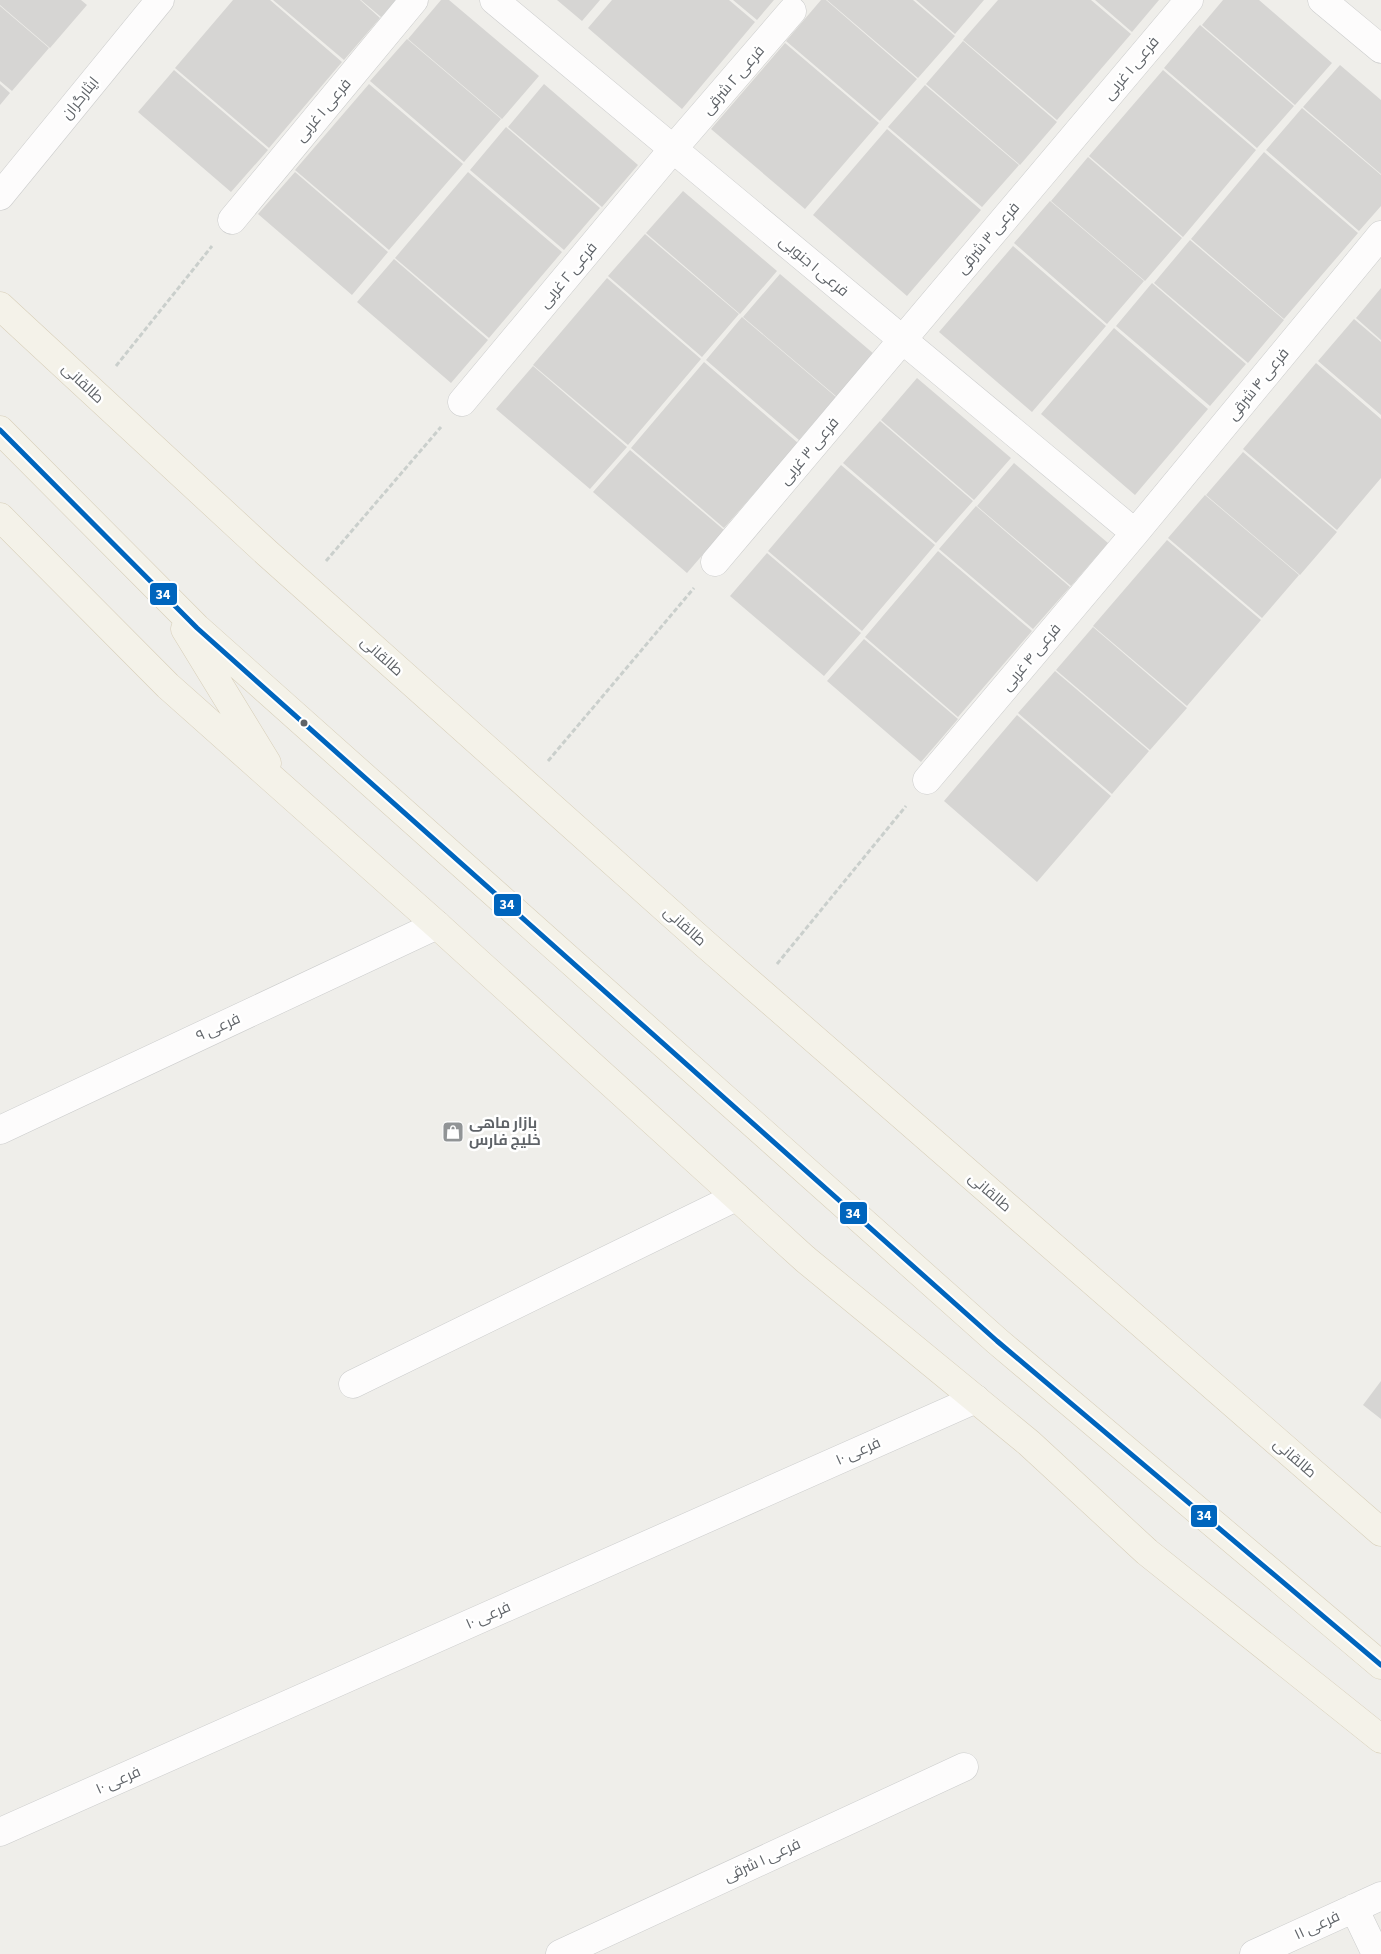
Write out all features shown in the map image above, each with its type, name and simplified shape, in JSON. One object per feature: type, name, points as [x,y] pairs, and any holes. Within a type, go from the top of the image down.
[{"type":"main road","name":"طالقانی","points":[[0,306],[304,586],[527,785],[757,989],[1381,1532]]},
{"type":"main road","points":[[0,430],[197,628],[997,1341],[1381,1665]]},
{"type":"main road","points":[[0,517],[168,686],[437,925],[825,1276],[1029,1443],[1147,1552],[1381,1739]]},
{"type":"main road","points":[[163,594],[282,786]]},
{"type":"street","name":"ایثارگران","points":[[0,196],[160,0]]},
{"type":"street","name":"فرعی ۱ غربی","points":[[232,220],[414,0]]},
{"type":"street","name":"فرعی ۱ جنوبی","points":[[494,0],[1135,533]]},
{"type":"street","name":"فرعی ۱ غربی","points":[[1073,137],[1189,0]]},
{"type":"street","points":[[1322,0],[1381,49]]},
{"type":"street","name":"فرعی ۲ شرقی","points":[[673,149],[792,11]]},
{"type":"street","name":"فرعی ۳ شرقی","points":[[902,339],[1073,137]]},
{"type":"street","name":"فرعی ۲ غربی","points":[[462,402],[673,149]]},
{"type":"street","name":"فرعی ۴ شرقی","points":[[1135,533],[1381,235]]},
{"type":"street","name":"فرعی ۳ غربی","points":[[715,562],[902,339]]},
{"type":"street","name":"فرعی ۴ غربی","points":[[926,780],[1135,533]]},
{"type":"street","name":"فرعی ۹","points":[[0,1130],[437,925]]},
{"type":"street","points":[[353,1384],[736,1196]]},
{"type":"street","name":"فرعی ۱۰","points":[[0,1832],[976,1399]]},
{"type":"street","name":"فرعی ۱ شرقی","points":[[560,1954],[964,1767]]},
{"type":"street","name":"فرعی ۱۱","points":[[1254,1954],[1381,1896]]},
{"type":"street","points":[[1354,1908],[1376,1954]]},
{"type":"path","points":[[95,393],[232,220]]},
{"type":"path","points":[[304,586],[462,402]]},
{"type":"path","points":[[527,785],[715,562]]},
{"type":"path","points":[[757,989],[926,780]]},
{"type":"building","points":[[0,0],[81,0],[87,5],[50,48],[0,5]]},
{"type":"building","points":[[233,0],[270,0],[342,62],[269,148],[175,68]]},
{"type":"building","points":[[273,0],[360,0],[380,18],[344,60]]},
{"type":"building","points":[[361,0],[396,0],[381,17]]},
{"type":"building","points":[[441,0],[449,0],[539,76],[502,119],[408,39]]},
{"type":"building","points":[[557,0],[600,0],[582,21]]},
{"type":"building","points":[[612,0],[729,0],[755,22],[682,109],[588,28]]},
{"type":"building","points":[[733,0],[774,0],[757,20]]},
{"type":"building","points":[[821,0],[826,0],[917,79],[880,121],[786,41]]},
{"type":"building","points":[[827,0],[913,0],[955,36],[918,78]]},
{"type":"building","points":[[916,0],[984,0],[955,34]]},
{"type":"building","points":[[998,0],[1091,0],[1131,34],[1057,120],[963,40]]},
{"type":"building","points":[[1095,0],[1159,0],[1132,32]]},
{"type":"building","points":[[1223,0],[1259,0],[1332,63],[1295,105],[1202,25]]},
{"type":"building","points":[[0,6],[49,48],[12,91],[0,81]]},
{"type":"building","points":[[1200,25],[1294,106],[1257,148],[1164,68]]},
{"type":"building","points":[[407,39],[501,119],[464,162],[370,81]]},
{"type":"building","points":[[963,41],[1057,122],[1020,165],[926,84]]},
{"type":"building","points":[[785,43],[879,123],[805,209],[711,129]]},
{"type":"building","points":[[1340,65],[1381,100],[1381,174],[1303,107]]},
{"type":"building","points":[[174,70],[268,150],[231,192],[138,112]]},
{"type":"building","points":[[1163,70],[1256,150],[1183,237],[1089,156]]},
{"type":"building","points":[[0,84],[10,93],[0,105]]},
{"type":"building","points":[[369,84],[463,164],[389,250],[295,170]]},
{"type":"building","points":[[544,84],[638,165],[602,207],[508,127]]},
{"type":"building","points":[[925,85],[1019,165],[982,207],[888,127]]},
{"type":"building","points":[[1302,108],[1381,175],[1381,206],[1359,231],[1266,150]]},
{"type":"building","points":[[506,127],[600,208],[564,250],[470,170]]},
{"type":"building","points":[[887,129],[981,210],[907,296],[813,215]]},
{"type":"building","points":[[1264,152],[1358,233],[1284,319],[1191,239]]},
{"type":"building","points":[[1088,157],[1182,238],[1145,281],[1051,201]]},
{"type":"building","points":[[295,172],[388,252],[352,295],[258,214]]},
{"type":"building","points":[[468,172],[562,252],[489,338],[395,258]]},
{"type":"building","points":[[683,191],[777,271],[740,314],[646,233]]},
{"type":"building","points":[[1050,201],[1144,281],[1107,324],[1014,243]]},
{"type":"building","points":[[645,234],[739,314],[702,357],[608,276]]},
{"type":"building","points":[[1190,240],[1284,320],[1248,363],[1154,283]]},
{"type":"building","points":[[1013,246],[1106,326],[1032,412],[939,332]]},
{"type":"building","points":[[394,259],[488,340],[451,383],[357,302]]},
{"type":"building","points":[[780,274],[874,354],[837,397],[743,317]]},
{"type":"building","points":[[607,278],[701,359],[628,445],[533,365]]},
{"type":"building","points":[[1152,283],[1246,364],[1210,406],[1116,326]]},
{"type":"building","points":[[1381,288],[1381,340],[1356,318]]},
{"type":"building","points":[[742,317],[836,397],[799,440],[706,360]]},
{"type":"building","points":[[1354,319],[1381,342],[1381,415],[1318,361]]},
{"type":"building","points":[[1114,328],[1208,409],[1135,495],[1041,414]]},
{"type":"building","points":[[704,362],[798,443],[724,528],[631,448]]},
{"type":"building","points":[[1316,363],[1381,419],[1381,478],[1337,530],[1243,449]]},
{"type":"building","points":[[533,366],[627,447],[590,489],[496,409]]},
{"type":"building","points":[[917,378],[1011,458],[974,500],[881,420]]},
{"type":"building","points":[[880,421],[973,501],[936,543],[843,463]]},
{"type":"building","points":[[630,450],[724,530],[687,573],[593,492]]},
{"type":"building","points":[[1243,452],[1337,532],[1300,575],[1206,495]]},
{"type":"building","points":[[1014,463],[1108,543],[1071,586],[977,506]]},
{"type":"building","points":[[841,465],[935,545],[862,631],[768,551]]},
{"type":"building","points":[[1205,495],[1299,575],[1262,618],[1168,538]]},
{"type":"building","points":[[976,506],[1070,587],[1033,629],[939,549]]},
{"type":"building","points":[[1167,540],[1261,620],[1187,706],[1093,626]]},
{"type":"building","points":[[938,551],[1032,631],[958,717],[865,637]]},
{"type":"building","points":[[767,553],[861,633],[824,676],[730,596]]},
{"type":"building","points":[[1093,627],[1187,708],[1150,750],[1056,670]]},
{"type":"building","points":[[864,639],[958,719],[921,762],[827,681]]},
{"type":"building","points":[[1055,671],[1149,751],[1112,794],[1018,713]]},
{"type":"building","points":[[1017,715],[1111,796],[1037,882],[944,801]]},
{"type":"building","points":[[1381,1381],[1381,1419],[1363,1405]]},
{"type":"transit line","name":"34","points":[[0,430],[197,628],[997,1341],[1381,1665]]},
{"type":"place","name":"بازار ماهی خلیج فارس","points":[[453,1132]]}]
